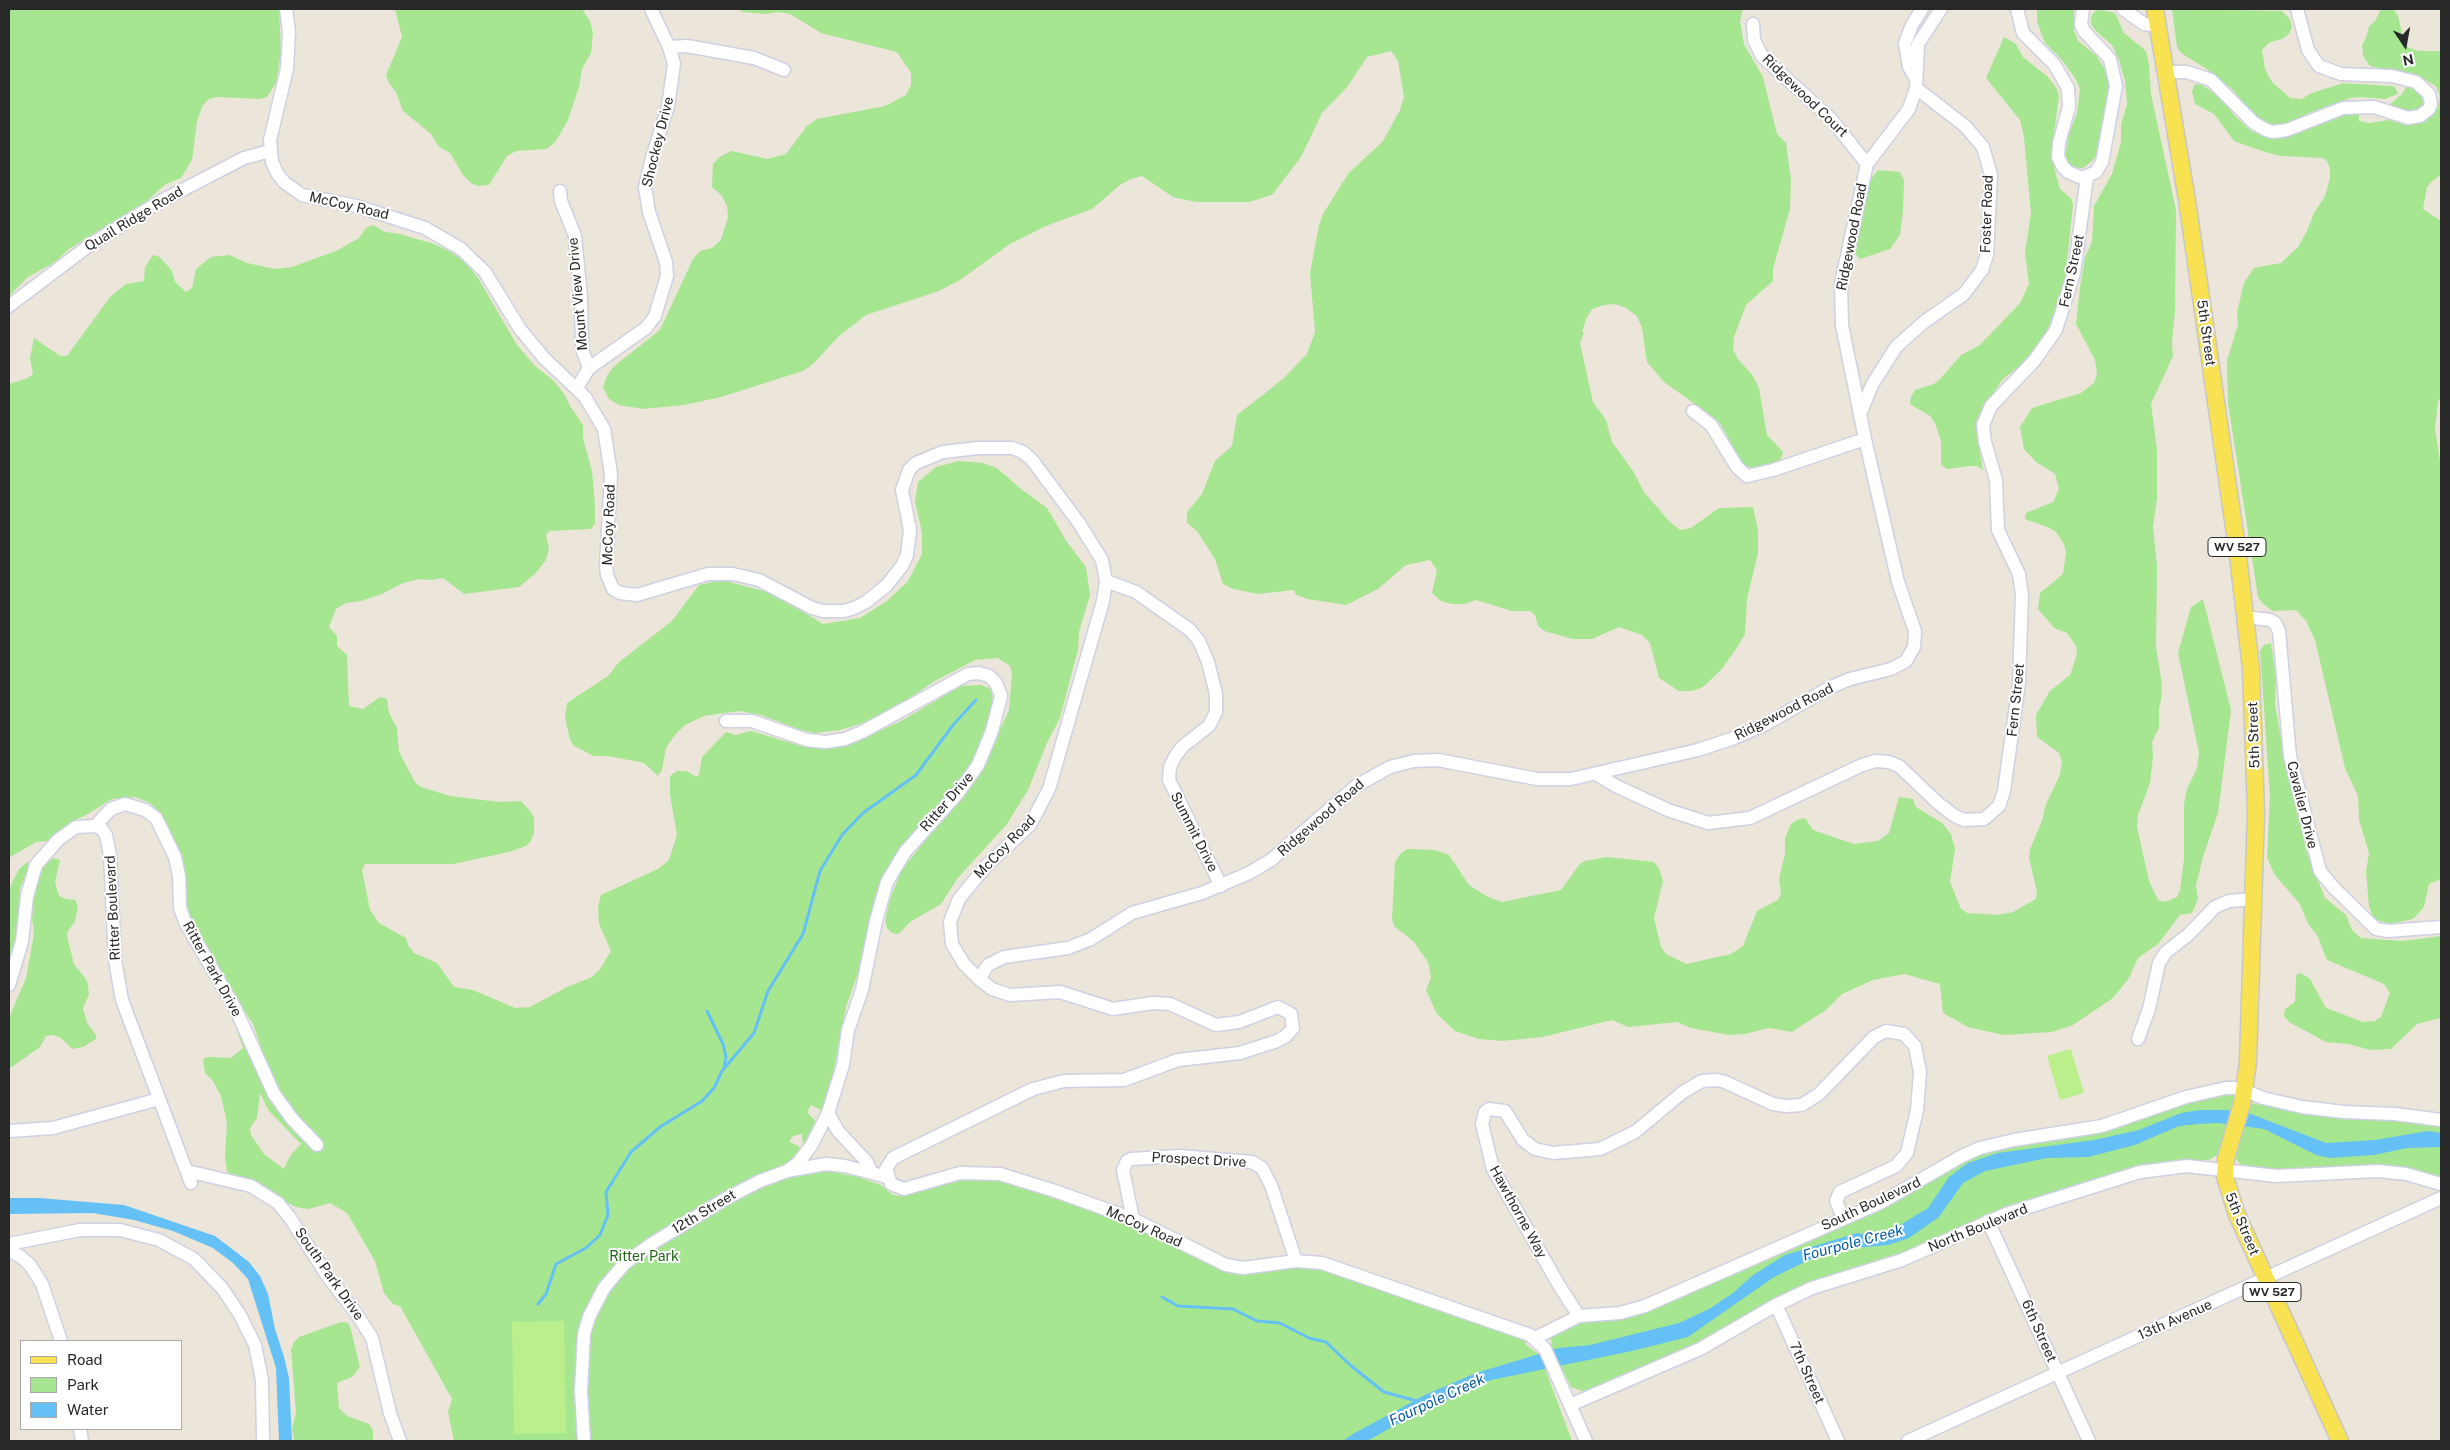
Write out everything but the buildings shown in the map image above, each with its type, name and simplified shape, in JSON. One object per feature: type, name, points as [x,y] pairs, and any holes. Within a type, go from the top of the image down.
[{"type":"main road","name":"5th Street","points":[[2155,9],[2187,200],[2246,617],[2251,668],[2256,813],[2248,1062],[2243,1097],[2230,1140],[2224,1169],[2231,1201],[2340,1441]]},
{"type":"street","name":"McCoy Road","points":[[286,9],[289,51],[285,77],[271,129],[270,151],[272,162],[284,182],[302,195],[356,206],[425,228],[461,248],[485,272],[508,311],[531,344],[577,388],[599,418],[607,441],[611,474],[606,567],[609,582],[620,593],[637,595],[708,574],[733,574],[759,580],[812,608],[823,611],[844,611],[854,608],[866,602],[886,586],[902,566],[907,555],[910,530],[902,490],[909,470],[916,463],[943,452],[978,448],[1012,448],[1032,460],[1102,560],[1106,581],[1057,761],[1043,803],[1030,825],[974,879],[959,899],[952,915],[950,929],[952,944],[964,964],[979,980],[992,989],[1010,995],[1060,992],[1113,1009],[1153,1003],[1170,1004],[1216,1024],[1239,1022],[1278,1006],[1289,1011],[1294,1023],[1286,1036],[1240,1053],[1178,1060],[1124,1080],[1064,1081],[1032,1090],[898,1155],[887,1166],[887,1176],[895,1187],[904,1189],[960,1173],[1000,1174],[1055,1191],[1133,1219],[1226,1265],[1243,1268],[1296,1261],[1322,1263],[1538,1340]]},
{"type":"street","name":"Shockey Drive","points":[[577,388],[589,368],[646,328],[655,316],[664,289],[666,262],[649,212],[645,187],[672,88],[674,64],[669,47],[651,9]]},
{"type":"street","points":[[1916,83],[1909,67],[1905,43],[1912,25],[1922,9]]},
{"type":"street","name":"Ridgewood Road","points":[[979,980],[988,966],[1004,957],[1068,948],[1090,938],[1138,910],[1221,886],[1271,860],[1356,786],[1390,767],[1414,761],[1438,760],[1548,780],[1571,779],[1596,774],[1698,750],[1734,738],[1764,725],[1829,688],[1850,679],[1891,669],[1906,661],[1914,647],[1915,631],[1898,582],[1865,439],[1842,325],[1840,298],[1844,261],[1867,164],[1903,118],[1916,83],[1918,44],[1941,9]]},
{"type":"street","points":[[2017,9],[2023,33],[2054,64],[2068,88],[2069,108],[2058,151],[2059,161],[2072,175],[2087,177],[2096,172],[2102,162],[2116,86],[2114,68],[2110,59],[2084,31],[2081,24],[2083,9]]},
{"type":"street","points":[[2123,9],[2144,24],[2157,26]]},
{"type":"street","points":[[2165,72],[2187,72],[2211,80],[2254,124],[2273,132],[2287,130],[2343,108],[2374,107],[2408,118],[2420,116],[2429,109],[2431,104],[2430,94],[2422,84],[2392,76],[2341,74],[2319,66],[2308,50],[2297,9]]},
{"type":"street","name":"Ridgewood Court","points":[[1753,24],[1754,40],[1762,56],[1831,118],[1867,164]]},
{"type":"street","points":[[669,47],[688,46],[738,55],[765,61],[784,70]]},
{"type":"street","name":"Foster Road","points":[[1860,412],[1872,384],[1896,347],[1924,322],[1964,294],[1982,270],[1987,255],[1990,175],[1982,147],[1965,126],[1916,83]]},
{"type":"street","name":"Quail Ridge Road","points":[[9,306],[91,244],[161,201],[244,158],[270,151]]},
{"type":"street","name":"Fern Street","points":[[1596,774],[1610,783],[1668,810],[1708,823],[1750,818],[1860,766],[1875,762],[1889,762],[1899,766],[1939,804],[1964,820],[1984,819],[1999,806],[2004,791],[2019,683],[2022,595],[2019,574],[1998,530],[1996,480],[1985,442],[1983,425],[1990,406],[2034,361],[2056,330],[2074,273],[2087,177]]},
{"type":"street","name":"Mount View Drive","points":[[560,191],[561,201],[575,236],[581,297],[582,349],[589,368]]},
{"type":"street","points":[[1693,411],[1711,425],[1737,467],[1747,476],[1773,470],[1865,439]]},
{"type":"street","name":"Summit Drive","points":[[1106,581],[1136,592],[1190,630],[1199,641],[1208,662],[1216,694],[1216,712],[1209,726],[1183,746],[1176,755],[1170,767],[1169,780],[1221,886]]},
{"type":"street","name":"Cavalier Drive","points":[[2246,617],[2270,620],[2275,623],[2279,631],[2290,756],[2320,870],[2334,887],[2376,929],[2388,931],[2441,927]]},
{"type":"street","name":"Ritter Drive","points":[[726,721],[752,721],[806,740],[835,740],[862,732],[968,674],[985,673],[993,678],[1000,691],[998,712],[978,765],[958,794],[905,852],[887,882],[876,921],[862,990],[847,1036],[843,1065],[828,1113],[812,1146],[798,1163],[787,1171]]},
{"type":"street","name":"Ritter Park Drive","points":[[95,826],[111,809],[125,804],[145,810],[156,818],[175,858],[179,876],[180,908],[185,922],[236,1010],[274,1094],[293,1120],[317,1145]]},
{"type":"street","points":[[9,985],[22,942],[27,896],[36,865],[67,832],[76,827],[95,826]]},
{"type":"street","name":"Ritter Boulevard","points":[[95,826],[106,834],[108,842],[115,960],[122,1000],[189,1177]]},
{"type":"street","points":[[2138,1039],[2149,1009],[2160,963],[2166,952],[2188,935],[2215,907],[2229,901],[2253,899]]},
{"type":"street","name":"Hawthorne Way","points":[[1579,1316],[1560,1287],[1493,1169],[1482,1124],[1485,1112],[1488,1109],[1505,1111],[1523,1140],[1535,1149],[1553,1153],[1600,1149],[1635,1132],[1683,1092],[1702,1081],[1717,1080],[1725,1082],[1773,1104],[1786,1106],[1802,1105],[1819,1094],[1874,1037],[1886,1032],[1904,1034],[1915,1046],[1920,1062],[1920,1094],[1907,1153],[1896,1166],[1840,1192],[1836,1201],[1843,1218]]},
{"type":"street","name":"South Boulevard","points":[[1538,1340],[1579,1316],[1620,1313],[1645,1306],[1902,1192],[1953,1160],[1980,1148],[2014,1140],[2102,1126],[2206,1092],[2233,1087],[2243,1097],[2263,1098],[2325,1111],[2395,1114],[2441,1120]]},
{"type":"street","points":[[9,1131],[53,1128],[160,1099]]},
{"type":"street","points":[[828,1113],[838,1131],[867,1162],[871,1172]]},
{"type":"street","name":"Prospect Drive","points":[[1133,1219],[1123,1170],[1127,1161],[1131,1159],[1180,1156],[1252,1162],[1262,1168],[1271,1185],[1296,1261]]},
{"type":"street","name":"12th Street","points":[[584,1441],[581,1391],[584,1334],[595,1304],[614,1274],[639,1252],[724,1199],[760,1181],[787,1171],[826,1164],[887,1176]]},
{"type":"street","name":"North Boulevard","points":[[1570,1406],[1700,1349],[1776,1305],[1829,1282],[1902,1260],[1988,1221],[2140,1172],[2171,1167],[2224,1169],[2277,1176],[2393,1172],[2441,1184]]},
{"type":"street","name":"South Park Drive","points":[[189,1177],[251,1186],[278,1203],[290,1218],[328,1277],[356,1313],[372,1338],[390,1413],[400,1441]]},
{"type":"street","name":"13th Avenue","points":[[1908,1441],[2441,1198]]},
{"type":"street","name":"6th Street","points":[[1988,1221],[2089,1441]]},
{"type":"street","points":[[9,1244],[80,1230],[120,1230],[158,1240],[194,1259],[222,1288],[240,1315],[255,1345],[262,1380],[263,1441]]},
{"type":"street","points":[[9,1250],[21,1257],[37,1276],[46,1294],[61,1340]]},
{"type":"street","name":"7th Street","points":[[1776,1305],[1838,1441]]},
{"type":"street","points":[[1538,1340],[1586,1441]]},
{"type":"green space","points":[[9,9],[279,9],[281,53],[276,83],[267,97],[260,99],[217,97],[209,99],[203,105],[197,121],[192,160],[181,178],[166,184],[148,200],[69,249],[55,262],[28,277],[9,296]]},
{"type":"green space","points":[[395,9],[582,9],[590,21],[593,33],[591,53],[582,69],[579,87],[568,120],[556,141],[547,149],[516,151],[507,156],[489,185],[478,186],[472,184],[463,175],[450,153],[439,147],[431,134],[403,111],[396,92],[389,83],[386,75],[402,37]]},
{"type":"green space","points":[[738,9],[1743,9],[1740,21],[1744,44],[1763,77],[1777,134],[1786,143],[1791,179],[1790,209],[1773,269],[1773,281],[1746,305],[1734,337],[1733,349],[1738,359],[1753,376],[1759,388],[1767,435],[1783,452],[1779,463],[1756,468],[1744,466],[1721,425],[1713,417],[1664,382],[1647,362],[1642,328],[1637,316],[1626,308],[1615,304],[1592,309],[1586,319],[1580,343],[1593,402],[1606,420],[1612,442],[1633,471],[1644,492],[1670,522],[1680,530],[1691,528],[1719,508],[1753,507],[1758,530],[1758,553],[1747,599],[1745,634],[1738,646],[1722,669],[1703,687],[1692,691],[1679,691],[1659,678],[1650,643],[1642,635],[1619,627],[1592,639],[1573,639],[1544,631],[1538,626],[1535,615],[1530,611],[1512,611],[1476,600],[1464,604],[1452,604],[1441,601],[1432,593],[1437,570],[1430,560],[1406,565],[1378,589],[1346,605],[1308,599],[1296,595],[1294,590],[1258,594],[1233,589],[1223,584],[1215,559],[1197,531],[1187,523],[1187,512],[1202,494],[1215,461],[1232,446],[1237,415],[1283,379],[1307,354],[1315,332],[1310,273],[1319,225],[1323,214],[1348,174],[1383,141],[1400,110],[1404,97],[1398,61],[1391,51],[1367,57],[1348,86],[1322,113],[1301,157],[1272,195],[1249,202],[1196,202],[1173,197],[1142,176],[1131,179],[1120,185],[1092,209],[1046,226],[1010,244],[960,280],[939,291],[866,315],[838,337],[813,364],[803,371],[721,397],[684,405],[643,409],[619,405],[609,399],[603,387],[613,367],[660,330],[693,259],[700,251],[712,248],[721,240],[728,217],[727,206],[722,196],[712,187],[713,164],[721,156],[732,151],[767,159],[786,154],[807,126],[817,119],[885,106],[906,95],[911,85],[911,73],[897,52],[821,33],[790,14],[743,12]]},
{"type":"green space","points":[[2037,9],[2074,9],[2074,30],[2078,41],[2096,55],[2108,74],[2110,97],[2099,152],[2083,168],[2071,167],[2065,157],[2069,134],[2077,113],[2080,89],[2075,78],[2061,59],[2045,43],[2037,22]]},
{"type":"green space","points":[[2172,9],[2282,11],[2290,19],[2292,27],[2289,34],[2282,39],[2270,42],[2262,50],[2265,69],[2272,82],[2290,98],[2301,99],[2312,93],[2343,83],[2391,86],[2395,87],[2398,94],[2385,99],[2351,98],[2284,124],[2273,125],[2260,119],[2232,89],[2205,68],[2181,53],[2177,47]]},
{"type":"green space","points":[[2381,9],[2394,10],[2398,16],[2404,42],[2409,48],[2419,51],[2441,51],[2441,175],[2427,187],[2423,209],[2441,221],[2441,397],[2438,401],[2435,428],[2441,468],[2441,879],[2429,884],[2424,907],[2413,919],[2389,924],[2374,919],[2369,907],[2366,872],[2369,853],[2359,820],[2358,796],[2345,768],[2315,640],[2306,621],[2296,610],[2273,611],[2263,604],[2258,597],[2228,403],[2227,361],[2238,324],[2237,312],[2244,283],[2254,268],[2281,263],[2298,247],[2314,213],[2325,196],[2330,178],[2330,169],[2327,161],[2323,158],[2281,156],[2234,141],[2214,114],[2195,104],[2192,91],[2195,84],[2202,85],[2220,97],[2234,115],[2251,131],[2268,138],[2286,136],[2337,116],[2356,113],[2359,114],[2359,121],[2369,123],[2388,120],[2406,125],[2425,122],[2438,108],[2440,97],[2436,86],[2413,73],[2401,73],[2370,66],[2363,56],[2362,45],[2369,26],[2375,21]]},
{"type":"green space","points":[[2102,10],[2115,13],[2124,33],[2146,51],[2151,94],[2176,210],[2173,356],[2151,404],[2157,449],[2157,498],[2153,527],[2157,566],[2156,647],[2162,685],[2159,728],[2152,742],[2153,756],[2150,783],[2138,815],[2137,827],[2149,881],[2158,900],[2165,902],[2177,897],[2180,890],[2184,859],[2184,804],[2187,789],[2197,768],[2199,753],[2178,653],[2191,607],[2203,599],[2231,710],[2218,813],[2203,857],[2196,885],[2198,899],[2192,913],[2180,915],[2158,944],[2138,958],[2129,978],[2113,998],[2073,1025],[2052,1032],[2003,1035],[1968,1027],[1943,1013],[1940,984],[1904,974],[1873,980],[1842,994],[1826,1010],[1792,1032],[1769,1028],[1745,1034],[1729,1035],[1691,1028],[1677,1022],[1628,1027],[1612,1020],[1542,1037],[1502,1041],[1479,1039],[1455,1031],[1437,1014],[1426,990],[1431,977],[1428,962],[1414,942],[1394,926],[1392,919],[1395,862],[1400,854],[1407,849],[1435,850],[1449,855],[1469,885],[1488,897],[1502,902],[1561,890],[1579,865],[1585,861],[1607,857],[1654,862],[1659,868],[1663,881],[1654,918],[1661,947],[1666,954],[1686,964],[1731,954],[1743,946],[1757,911],[1778,900],[1781,894],[1779,879],[1785,853],[1785,838],[1791,824],[1805,818],[1813,830],[1854,844],[1878,841],[1889,833],[1899,797],[1913,799],[1916,807],[1942,823],[1951,834],[1955,849],[1950,882],[1961,909],[1967,913],[1998,915],[2013,912],[2036,899],[2037,892],[2029,858],[2030,849],[2042,821],[2046,804],[2060,775],[2062,761],[2059,753],[2037,737],[2036,715],[2050,691],[2070,675],[2077,654],[2076,646],[2067,633],[2054,628],[2038,609],[2040,593],[2063,574],[2066,553],[2064,544],[2056,532],[2025,519],[2026,513],[2053,502],[2059,489],[2055,474],[2036,462],[2024,449],[2020,427],[2032,408],[2081,393],[2094,383],[2097,374],[2095,360],[2076,324],[2080,287],[2085,257],[2092,242],[2094,206],[2112,174],[2121,142],[2121,125],[2127,104],[2125,81],[2119,60],[2112,45],[2091,24],[2091,16],[2095,11]]},
{"type":"green space","points":[[2004,37],[2016,44],[2023,57],[2048,77],[2057,89],[2059,96],[2052,148],[2053,163],[2060,189],[2071,198],[2073,205],[2065,281],[2057,310],[2040,344],[2020,366],[2002,380],[1977,420],[1976,427],[1983,470],[1977,466],[1947,469],[1941,465],[1941,441],[1935,423],[1930,416],[1910,404],[1911,397],[1915,390],[1934,384],[1961,355],[1980,345],[2020,303],[2029,284],[2025,253],[2031,213],[2024,137],[2020,120],[1986,78]]},
{"type":"green space","points":[[2407,85],[2421,93],[2423,104],[2419,109],[2409,112],[2389,105],[2403,93]]},
{"type":"green space","points":[[1878,170],[1900,172],[1904,180],[1900,235],[1890,249],[1860,259],[1855,253],[1855,245],[1868,183]]},
{"type":"green space","name":"Ritter Park","points":[[373,225],[385,232],[400,234],[434,244],[464,261],[478,278],[517,345],[535,366],[553,380],[565,395],[583,425],[583,438],[592,471],[595,505],[595,523],[591,529],[549,531],[546,535],[549,549],[546,560],[536,573],[519,587],[464,594],[443,578],[420,579],[403,583],[382,594],[361,601],[346,603],[336,609],[329,627],[337,636],[337,646],[347,655],[349,706],[363,709],[380,697],[387,699],[389,713],[397,728],[399,752],[415,782],[421,787],[450,796],[499,802],[521,801],[534,818],[534,833],[531,841],[526,846],[509,852],[453,864],[365,864],[362,870],[370,910],[379,923],[406,938],[408,945],[414,953],[437,963],[454,987],[473,990],[515,1008],[530,1007],[567,987],[592,977],[600,969],[611,951],[599,924],[598,907],[601,895],[658,869],[669,860],[677,835],[670,795],[670,776],[677,771],[687,771],[696,777],[699,775],[702,757],[726,732],[736,735],[751,731],[801,746],[836,747],[850,744],[899,722],[961,686],[981,685],[991,689],[993,701],[981,749],[957,786],[910,837],[875,898],[858,973],[846,1007],[827,1105],[821,1110],[811,1105],[807,1112],[818,1124],[803,1145],[802,1134],[793,1136],[789,1142],[799,1146],[808,1172],[833,1172],[858,1177],[881,1185],[893,1195],[900,1196],[961,1179],[1005,1180],[1135,1225],[1231,1274],[1276,1268],[1308,1267],[1321,1269],[1525,1338],[1526,1345],[1540,1355],[1572,1441],[454,1441],[448,1412],[452,1399],[400,1306],[393,1304],[384,1293],[375,1261],[347,1213],[330,1203],[308,1209],[296,1207],[227,1172],[225,1156],[227,1123],[221,1096],[213,1081],[205,1073],[203,1061],[204,1058],[208,1057],[231,1058],[243,1048],[238,1034],[244,1031],[264,1087],[274,1106],[319,1151],[324,1143],[299,1118],[274,1085],[253,1024],[186,920],[180,856],[167,823],[158,810],[150,803],[135,797],[112,799],[75,820],[47,841],[36,842],[9,858],[9,384],[28,378],[33,374],[30,358],[34,338],[60,356],[67,356],[110,297],[126,284],[144,281],[145,267],[153,255],[160,257],[172,271],[175,282],[186,292],[192,288],[196,269],[211,257],[229,255],[247,263],[275,269],[292,267],[336,251],[359,238],[366,228]],"holes":[[[260,1093],[269,1111],[301,1144],[290,1156],[284,1169],[264,1154],[251,1135],[250,1128],[257,1118]]]},
{"type":"green space","points":[[959,461],[983,463],[997,468],[1047,508],[1067,542],[1086,567],[1090,595],[1079,632],[1078,650],[1060,718],[1047,743],[1028,790],[1007,824],[957,879],[941,904],[910,922],[899,934],[892,933],[887,928],[885,921],[890,899],[901,871],[984,765],[1009,710],[1012,673],[1010,666],[998,658],[975,660],[935,681],[898,706],[860,724],[840,730],[815,733],[801,730],[761,715],[739,711],[704,716],[685,725],[674,736],[666,748],[662,770],[658,776],[644,763],[608,756],[594,756],[574,746],[570,740],[565,717],[567,703],[608,676],[619,662],[672,621],[699,585],[722,580],[767,592],[823,624],[860,618],[887,601],[908,581],[922,554],[922,532],[915,502],[918,482],[936,467]]},
{"type":"green space","points":[[2271,643],[2276,677],[2275,705],[2284,754],[2307,853],[2325,898],[2346,915],[2352,930],[2361,938],[2402,941],[2441,936],[2441,1018],[2417,1024],[2391,1049],[2371,1050],[2348,1044],[2326,1042],[2289,1022],[2284,1016],[2285,1009],[2295,1002],[2296,978],[2297,974],[2301,973],[2310,979],[2326,1008],[2363,1022],[2375,1021],[2381,1017],[2390,993],[2384,984],[2327,960],[2318,937],[2307,922],[2300,904],[2274,874],[2267,857],[2270,795],[2260,651],[2264,645]]},
{"type":"green space","points":[[53,858],[60,860],[55,882],[59,896],[75,900],[78,906],[75,921],[67,933],[74,964],[87,981],[89,994],[83,1008],[87,1023],[96,1035],[96,1039],[83,1047],[72,1049],[61,1038],[53,1035],[46,1036],[40,1047],[9,1069],[9,1018],[26,978],[34,934],[32,918],[36,880],[42,868]]},
{"type":"green space","points":[[27,862],[30,864],[20,889],[18,929],[9,960],[9,889],[19,869]]},
{"type":"green space","points":[[2071,1049],[2084,1093],[2060,1100],[2047,1056]]},
{"type":"green space","points":[[2232,1093],[2237,1098],[2221,1148],[2218,1154],[2209,1160],[2170,1161],[2136,1167],[1983,1216],[1901,1254],[1805,1284],[1697,1343],[1585,1392],[1571,1387],[1551,1346],[1552,1341],[1549,1339],[1552,1333],[1562,1328],[1597,1319],[1878,1212],[1981,1152]]},
{"type":"green space","points":[[2251,1103],[2326,1117],[2385,1119],[2441,1127],[2441,1177],[2419,1171],[2277,1170],[2242,1166],[2234,1157]]},
{"type":"green space","points":[[564,1321],[566,1433],[514,1434],[512,1322]]},
{"type":"green space","points":[[341,1322],[348,1323],[350,1326],[360,1367],[352,1377],[337,1383],[339,1408],[347,1416],[369,1424],[373,1430],[373,1441],[294,1441],[292,1428],[296,1413],[291,1349],[299,1337]]},
{"type":"water","name":"Fourpole Creek","points":[[2200,1110],[2226,1110],[2251,1114],[2326,1143],[2375,1140],[2428,1131],[2441,1133],[2441,1147],[2407,1148],[2374,1155],[2330,1158],[2316,1155],[2264,1129],[2218,1123],[2199,1124],[2179,1126],[2135,1145],[2088,1157],[2047,1158],[1985,1171],[1963,1183],[1939,1217],[1909,1238],[1888,1245],[1845,1249],[1817,1256],[1774,1277],[1688,1337],[1632,1351],[1491,1380],[1421,1411],[1367,1441],[1343,1441],[1425,1395],[1476,1373],[1559,1348],[1590,1345],[1679,1323],[1711,1308],[1733,1293],[1753,1275],[1785,1255],[1857,1233],[1870,1235],[1897,1227],[1928,1208],[1949,1177],[1968,1163],[1998,1153],[2094,1140],[2139,1130],[2181,1113]]},
{"type":"water","points":[[9,1198],[39,1198],[124,1205],[215,1236],[249,1262],[260,1276],[268,1294],[275,1329],[284,1357],[289,1378],[292,1441],[279,1441],[276,1368],[248,1279],[233,1263],[213,1248],[173,1231],[134,1220],[93,1213],[9,1214]]},
{"type":"waterway","points":[[538,1304],[546,1294],[556,1264],[586,1248],[600,1235],[608,1215],[606,1192],[631,1152],[660,1127],[702,1101],[714,1088],[722,1071],[754,1033],[768,991],[803,934],[820,871],[842,835],[863,813],[916,775],[953,725],[976,700]]},
{"type":"waterway","points":[[707,1011],[723,1044],[726,1057],[724,1068]]},
{"type":"waterway","name":"Fourpole Creek","points":[[1162,1297],[1178,1306],[1233,1309],[1257,1321],[1280,1323],[1309,1338],[1326,1342],[1350,1365],[1384,1392],[1417,1401]]}]
